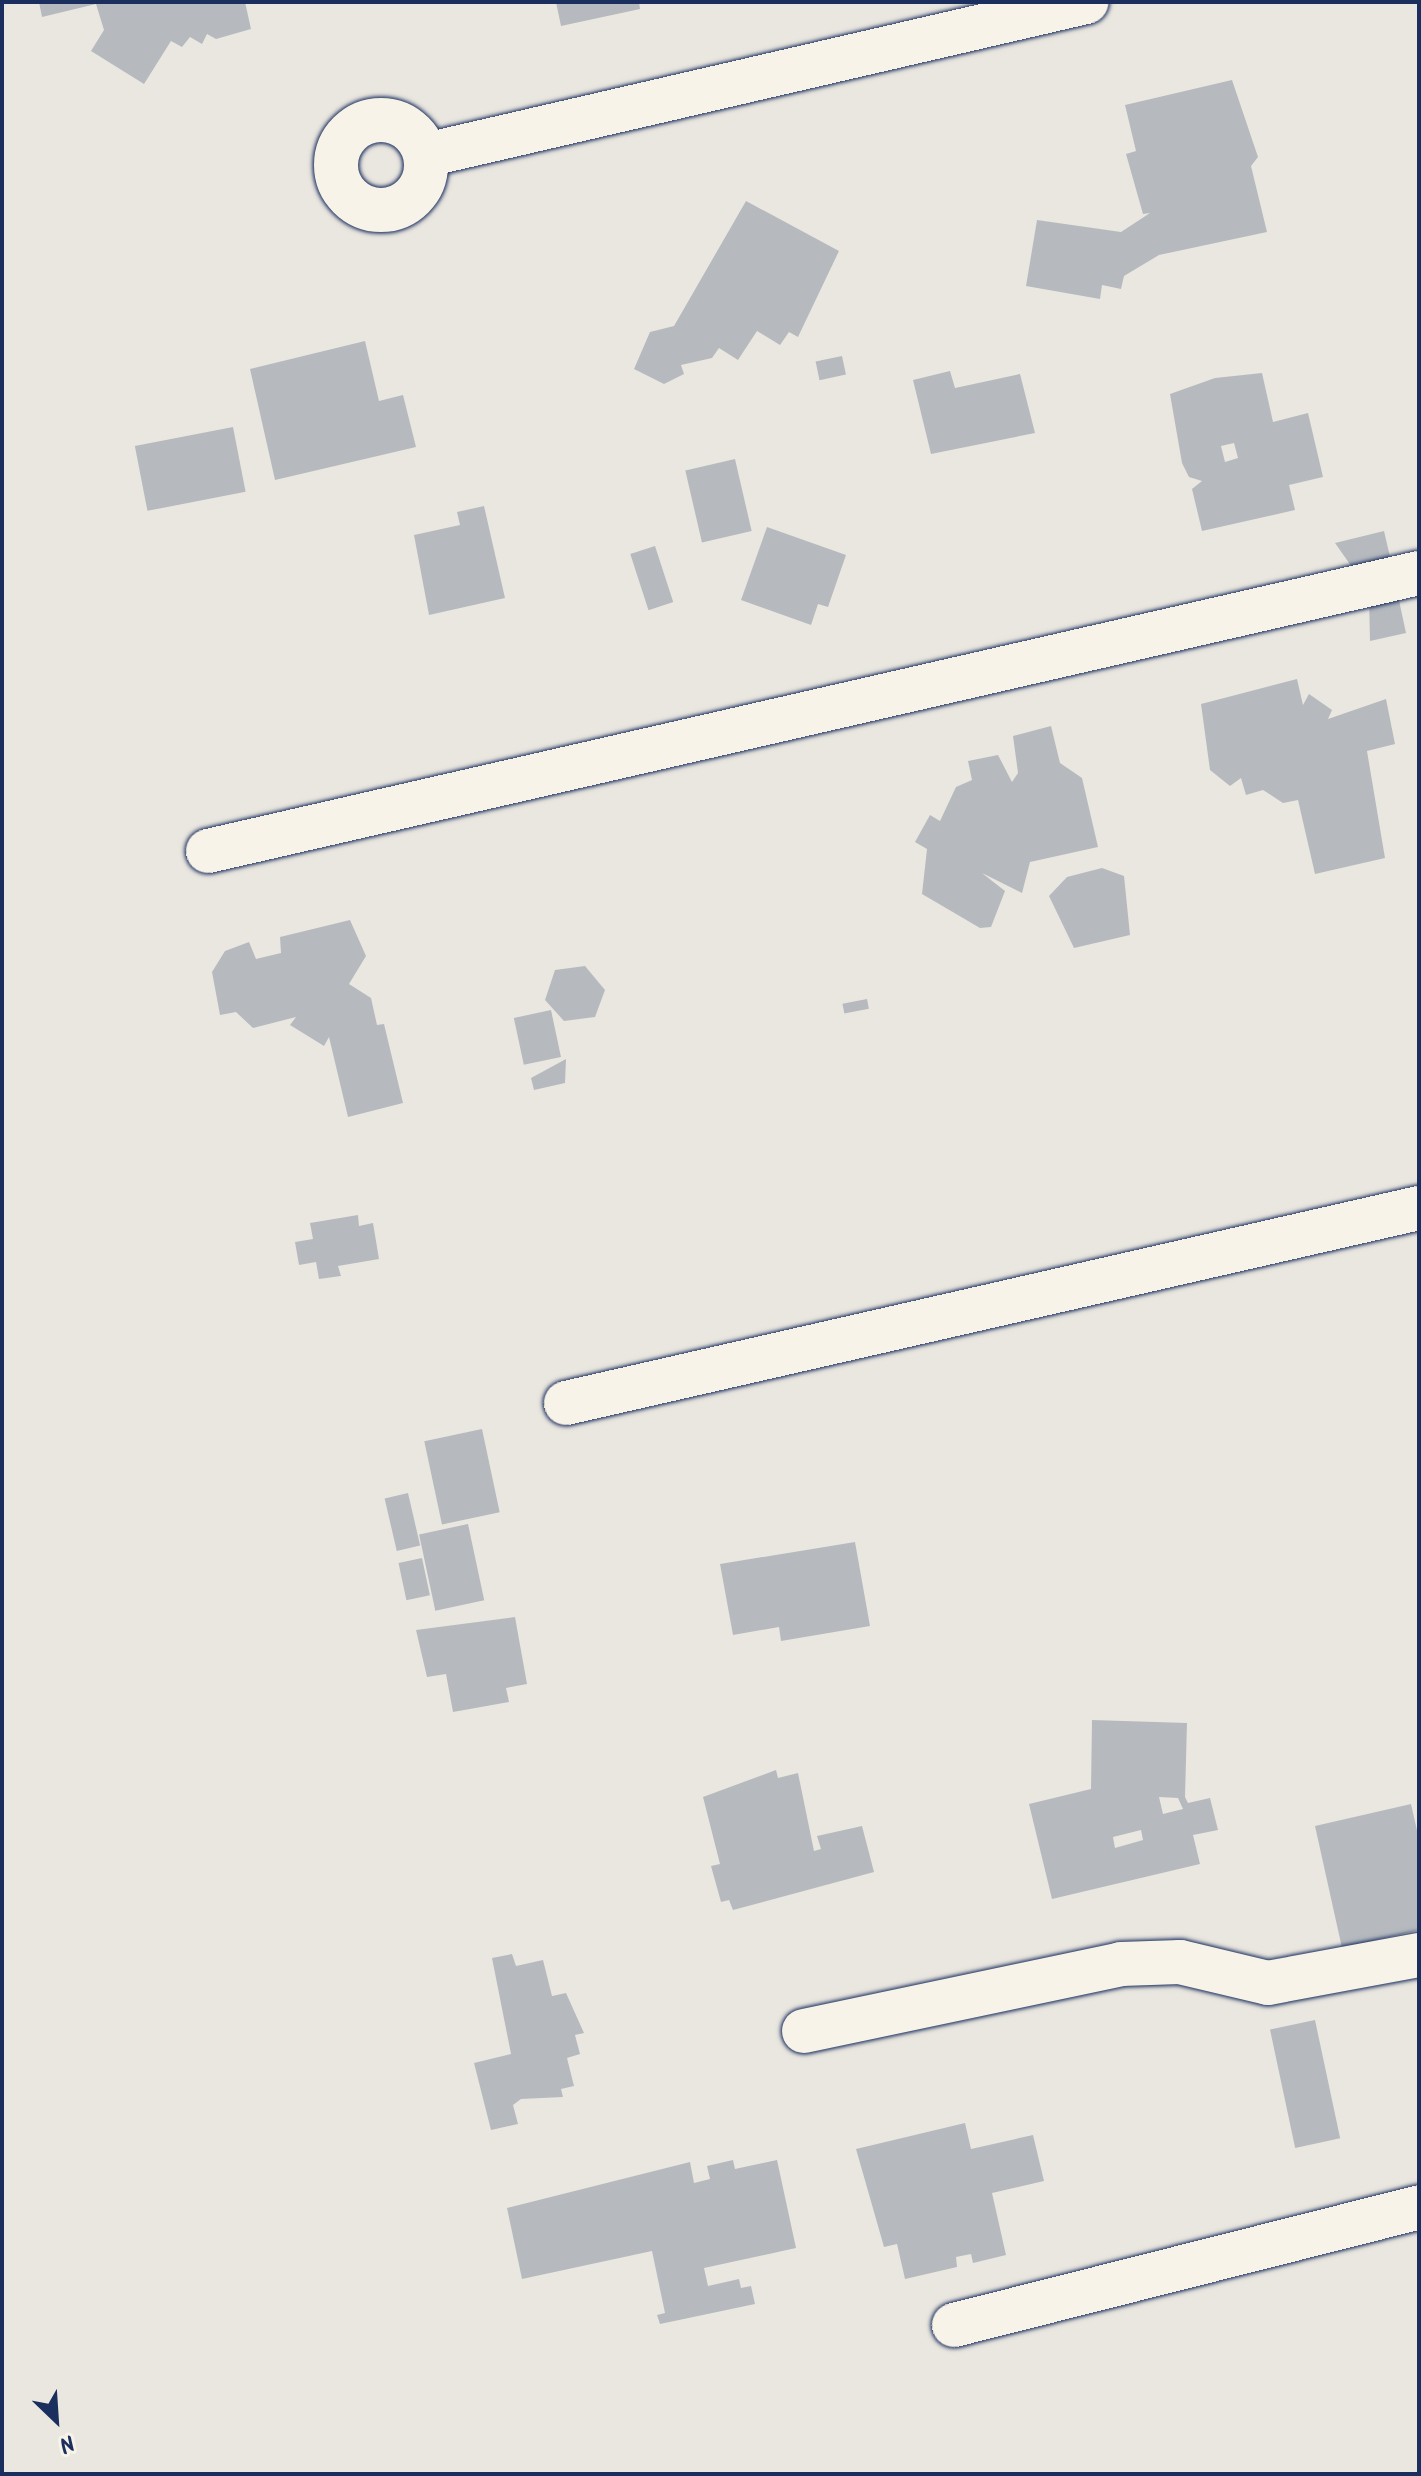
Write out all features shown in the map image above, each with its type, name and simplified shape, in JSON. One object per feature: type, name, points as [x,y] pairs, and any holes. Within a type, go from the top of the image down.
[{"type":"street","points":[[426,155],[1086,2]]},
{"type":"street","points":[[208,851],[1419,573]]},
{"type":"street","points":[[566,1403],[1419,1208]]},
{"type":"street","points":[[804,2031],[1121,1964],[1180,1962],[1268,1983],[1419,1955]]},
{"type":"street","points":[[954,2325],[1419,2207]]},
{"type":"building","points":[[39,2],[245,2],[251,29],[216,39],[207,34],[202,44],[190,37],[182,47],[171,41],[144,84],[91,51],[104,30],[96,4],[42,17]]},
{"type":"building","points":[[556,2],[639,2],[640,9],[561,26]]},
{"type":"building","points":[[1232,80],[1258,157],[1251,166],[1267,232],[1159,255],[1124,276],[1121,289],[1102,285],[1100,299],[1026,286],[1037,220],[1121,232],[1150,213],[1143,214],[1126,154],[1136,151],[1125,105]]},
{"type":"building","points":[[746,201],[839,251],[798,337],[789,332],[780,345],[757,331],[738,360],[719,348],[712,358],[681,365],[684,374],[664,384],[634,369],[650,332],[674,326]]},
{"type":"building","points":[[365,341],[379,401],[403,395],[416,447],[275,480],[250,369]]},
{"type":"building","points":[[842,356],[846,375],[820,380],[816,362]]},
{"type":"building","points":[[950,371],[955,388],[1020,374],[1035,433],[931,454],[913,380]]},
{"type":"building","points":[[1262,373],[1273,422],[1308,413],[1323,477],[1289,485],[1295,510],[1202,531],[1192,489],[1202,481],[1189,477],[1182,463],[1170,394],[1215,378]],"holes":[[[1234,443],[1238,458],[1225,462],[1221,446]]]},
{"type":"building","points":[[233,427],[246,492],[147,511],[135,446]]},
{"type":"building","points":[[735,459],[752,531],[702,543],[685,470]]},
{"type":"building","points":[[484,506],[505,598],[429,615],[414,535],[460,525],[457,512]]},
{"type":"building","points":[[767,527],[846,555],[828,607],[818,604],[811,625],[741,600]]},
{"type":"building","points":[[1384,531],[1391,561],[1354,570],[1335,543]]},
{"type":"building","points":[[655,546],[673,602],[649,610],[630,554]]},
{"type":"building","points":[[1397,591],[1406,633],[1370,641],[1369,597]]},
{"type":"building","points":[[1297,679],[1303,705],[1309,694],[1332,710],[1328,719],[1386,699],[1395,744],[1367,751],[1385,858],[1315,874],[1298,800],[1283,803],[1263,790],[1246,795],[1241,778],[1230,786],[1210,770],[1201,704]]},
{"type":"building","points":[[1051,726],[1060,763],[1082,778],[1098,847],[1030,862],[1022,893],[982,873],[1005,891],[991,927],[980,928],[922,894],[927,849],[915,842],[930,815],[940,821],[956,787],[972,780],[968,761],[998,755],[1012,782],[1018,773],[1013,736]]},
{"type":"building","points":[[1102,868],[1124,876],[1130,935],[1074,948],[1049,896],[1067,877]]},
{"type":"building","points":[[350,920],[366,956],[349,984],[371,998],[377,1025],[384,1024],[403,1103],[348,1117],[329,1037],[324,1046],[290,1025],[296,1017],[253,1028],[236,1012],[220,1015],[212,972],[225,951],[249,942],[256,959],[281,953],[280,937]]},
{"type":"building","points":[[585,966],[605,990],[595,1017],[564,1021],[545,1000],[555,970]]},
{"type":"building","points":[[867,999],[869,1009],[844,1014],[842,1004]]},
{"type":"building","points":[[551,1010],[561,1057],[524,1065],[514,1018]]},
{"type":"building","points":[[566,1059],[565,1083],[534,1090],[531,1078]]},
{"type":"building","points":[[358,1215],[359,1226],[373,1223],[379,1259],[338,1266],[341,1276],[319,1279],[316,1262],[299,1265],[295,1242],[313,1239],[310,1223]]},
{"type":"building","points":[[482,1429],[500,1512],[442,1524],[424,1441]]},
{"type":"building","points":[[408,1493],[420,1546],[397,1551],[385,1498]]},
{"type":"building","points":[[468,1524],[484,1600],[435,1611],[419,1534]]},
{"type":"building","points":[[855,1542],[870,1626],[781,1641],[779,1627],[733,1635],[720,1564]]},
{"type":"building","points":[[422,1558],[430,1595],[406,1600],[399,1563]]},
{"type":"building","points":[[515,1617],[527,1684],[506,1688],[509,1702],[453,1712],[446,1674],[427,1677],[416,1630]]},
{"type":"building","points":[[1092,1720],[1187,1723],[1185,1797],[1188,1803],[1210,1798],[1218,1830],[1193,1835],[1200,1864],[1052,1899],[1029,1804],[1091,1789]],"holes":[[[1159,1797],[1178,1798],[1183,1809],[1163,1814]],[[1141,1830],[1143,1840],[1115,1848],[1113,1837]]]},
{"type":"building","points":[[776,1770],[778,1778],[798,1773],[814,1851],[821,1849],[817,1836],[862,1826],[874,1872],[733,1910],[729,1900],[721,1902],[711,1866],[720,1864],[703,1797]]},
{"type":"building","points":[[1411,1804],[1419,1839],[1419,1930],[1342,1948],[1315,1826]]},
{"type":"building","points":[[512,1954],[516,1966],[543,1960],[552,1996],[566,1993],[584,2033],[575,2035],[580,2054],[567,2058],[574,2086],[561,2089],[563,2097],[521,2099],[513,2105],[518,2124],[491,2130],[474,2063],[511,2054],[492,1958]]},
{"type":"building","points":[[1315,2020],[1340,2138],[1295,2148],[1270,2030]]},
{"type":"building","points":[[965,2123],[971,2149],[1033,2135],[1044,2181],[992,2193],[1006,2255],[973,2263],[971,2254],[956,2257],[957,2267],[905,2279],[897,2244],[884,2247],[856,2149]]},
{"type":"building","points":[[733,2160],[735,2169],[777,2160],[796,2248],[704,2268],[708,2286],[739,2279],[741,2288],[751,2286],[755,2304],[660,2324],[657,2315],[665,2313],[652,2251],[522,2279],[507,2208],[690,2162],[694,2183],[710,2179],[707,2166]]}]
